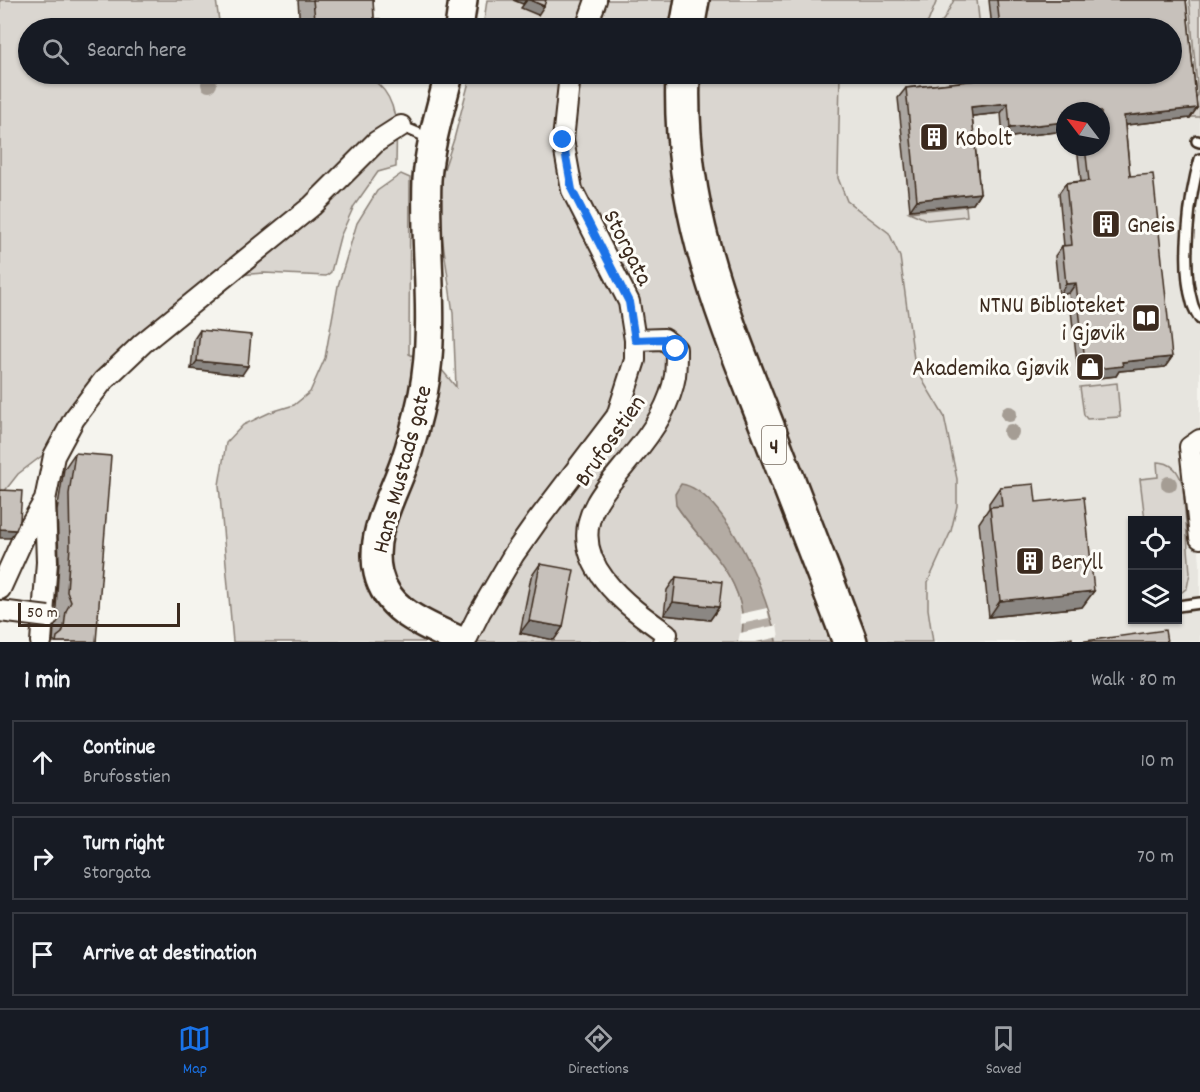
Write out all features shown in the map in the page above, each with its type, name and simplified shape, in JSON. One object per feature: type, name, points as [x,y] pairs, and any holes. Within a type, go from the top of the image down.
[{"type":"highway","points":[[689,18],[692,0]]},
{"type":"highway","name":"4","points":[[683,84],[682,116],[687,170],[697,227],[706,259],[724,317],[850,642]]},
{"type":"main road","points":[[460,18],[463,0]]},
{"type":"main road","name":"Hans Mustads gate","points":[[447,84],[427,177],[426,215],[431,322],[426,373],[405,462],[383,517],[376,542],[375,560],[382,587],[398,608],[414,619],[463,642]]},
{"type":"street","points":[[590,18],[596,0]]},
{"type":"street","name":"Storgata","points":[[463,642],[514,554],[617,416],[635,360],[635,340],[629,302],[572,190],[563,140],[569,84]]},
{"type":"street","points":[[41,642],[47,562],[45,500],[54,456],[74,419],[103,381],[143,343],[312,206],[376,142],[401,126]]},
{"type":"street","name":"Brufosstien","points":[[635,340],[664,339],[676,349],[675,377],[661,414],[646,439],[595,505],[588,526],[589,549],[593,563],[607,585],[631,608],[667,634],[663,642]]},
{"type":"street","points":[[1200,440],[1190,447],[1200,538]]},
{"type":"street","points":[[0,589],[25,534],[45,500]]},
{"type":"street","points":[[0,610],[48,617]]},
{"type":"lane","points":[[401,126],[433,140]]},
{"type":"lane","points":[[1200,159],[1191,207],[1187,256],[1192,304],[1200,319]]},
{"type":"lane","points":[[1182,605],[1200,603]]},
{"type":"shaded area","points":[[0,0],[216,0],[219,18],[18,18],[18,84],[378,84],[391,101],[394,112],[396,167],[378,172],[354,206],[340,237],[331,272],[326,276],[264,273],[239,275],[146,337],[47,452],[18,474],[0,497]]},
{"type":"shaded area","points":[[487,0],[937,0],[930,18],[484,18]]},
{"type":"shaded area","points":[[825,0],[1200,0],[1200,159],[1191,207],[1188,281],[1200,319],[1200,429],[1191,447],[1200,564],[1200,642],[917,642],[816,84],[1182,84],[1182,18],[819,18]]},
{"type":"shaded area","points":[[954,0],[977,0],[979,18],[945,18]]},
{"type":"shaded area","points":[[1189,0],[1200,0],[1200,117],[1191,117],[1189,101],[1193,101],[1198,95]]},
{"type":"shaded area","points":[[468,84],[840,84],[838,178],[847,201],[889,233],[900,257],[914,359],[924,383],[944,416],[957,479],[957,506],[951,531],[928,582],[928,609],[933,642],[776,642],[774,626],[676,505],[724,568],[733,584],[740,602],[743,621],[741,642],[233,642],[219,485],[226,443],[243,425],[271,412],[294,405],[310,392],[325,358],[338,286],[357,223],[377,191],[401,174],[410,178],[409,354],[442,370],[456,387],[453,313],[436,193],[454,139]]},
{"type":"shaded area","points":[[966,206],[967,216],[927,220],[909,212]]},
{"type":"shaded area","points":[[1117,383],[1120,417],[1087,419],[1084,415],[1080,387]]},
{"type":"shaded area","points":[[1157,462],[1163,462],[1175,469],[1183,487],[1190,573],[1187,588],[1182,592],[1182,516],[1145,516],[1140,479],[1158,477]]},
{"type":"shaded area","points":[[681,484],[698,491],[714,505],[729,526],[755,576],[765,601],[776,642],[741,642],[743,621],[740,602],[724,568],[676,505],[675,494]]},
{"type":"pier","points":[[767,608],[769,618],[741,624],[740,614]]},
{"type":"pier","points":[[777,625],[779,637],[756,642],[738,642],[740,633]]},
{"type":"building","points":[[313,0],[373,0],[374,18],[315,18]]},
{"type":"building","points":[[530,0],[546,0],[544,6]]},
{"type":"building","points":[[997,0],[1186,0],[1197,108],[1124,116],[1130,176],[1153,174],[1172,357],[1122,362],[1123,366],[1086,370],[1076,283],[1066,284],[1062,246],[1072,245],[1066,183],[1089,181],[1086,156],[1110,156],[1110,102],[1056,102],[1056,123],[1010,128],[1008,103],[971,107],[980,193],[917,200],[906,88],[942,84],[1182,84],[1182,18],[999,18]]},
{"type":"building","points":[[200,330],[251,335],[248,366],[197,361]]},
{"type":"building","points":[[75,453],[111,456],[96,642],[56,642],[57,637],[62,633],[66,611],[71,602],[67,592],[70,546],[69,494]]},
{"type":"building","name":"Beryll","points":[[1034,484],[1036,502],[1084,497],[1094,591],[1000,601],[990,507],[1002,506],[1000,487]]},
{"type":"building","points":[[0,490],[22,491],[20,520],[16,530],[0,529]]},
{"type":"building","points":[[540,564],[574,570],[563,627],[529,621]]},
{"type":"building","points":[[676,577],[722,582],[719,607],[673,602]]},
{"type":"building","points":[[1165,630],[1167,642],[1078,642]]},
{"type":"building","points":[[1072,638],[1072,642],[1043,642]]},
{"type":"place","name":"Kobolt","points":[[934,137]]},
{"type":"place","name":"Gneis","points":[[1106,224]]},
{"type":"place","name":"NTNU Biblioteket i Gjøvik","points":[[1146,318]]},
{"type":"place","name":"Akademika Gjøvik","points":[[1090,367]]},
{"type":"place","name":"Beryll","points":[[1030,561]]},
{"type":"route","points":[[563,140],[572,190],[629,302],[635,340],[664,339],[676,349]]}]
